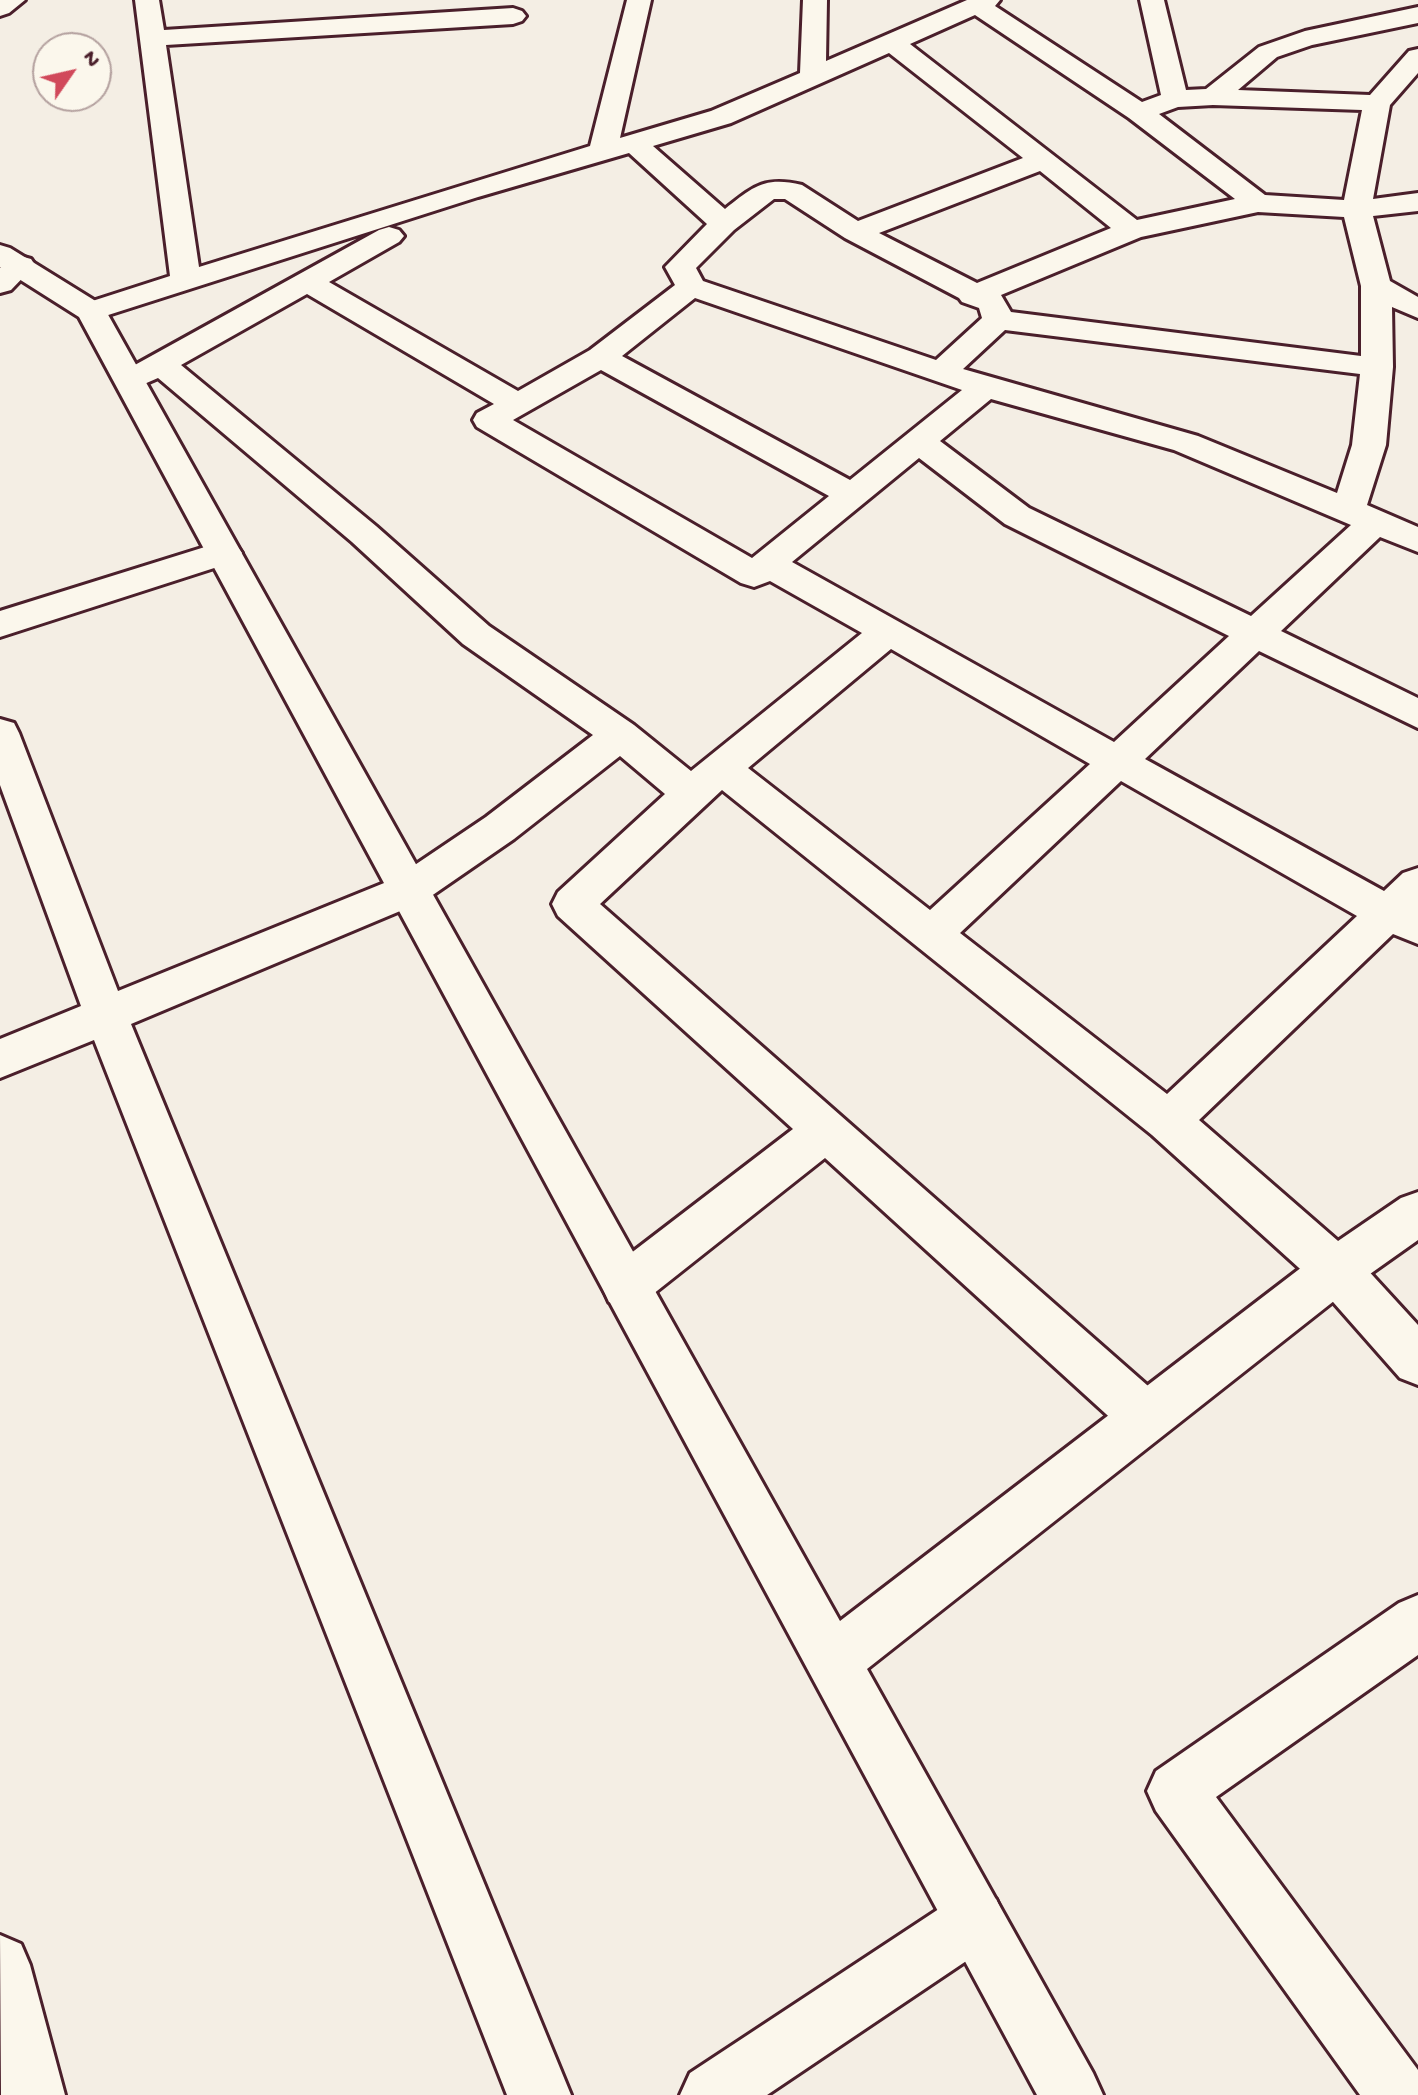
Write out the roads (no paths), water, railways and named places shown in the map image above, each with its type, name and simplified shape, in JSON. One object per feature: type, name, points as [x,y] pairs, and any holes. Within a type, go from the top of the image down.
[{"type":"street","points":[[0,8],[13,0]]},
{"type":"street","points":[[147,0],[186,280]]},
{"type":"street","points":[[603,151],[639,0]]},
{"type":"street","points":[[813,76],[815,0]]},
{"type":"street","points":[[1152,0],[1175,99]]},
{"type":"street","points":[[91,311],[468,191],[721,117],[983,2],[1139,112],[1258,203]]},
{"type":"street","points":[[1213,97],[1268,52],[1305,39],[1418,15]]},
{"type":"street","points":[[153,38],[513,16]]},
{"type":"street","points":[[892,42],[1132,230]]},
{"type":"street","points":[[932,934],[1255,634],[1362,516],[1377,367],[1376,286],[1357,209],[1377,103],[1418,57]]},
{"type":"street","points":[[1139,112],[1175,99],[1213,97],[1377,103]]},
{"type":"street","points":[[634,143],[724,224]]},
{"type":"street","points":[[855,232],[1044,160]]},
{"type":"street","points":[[998,320],[992,303],[973,296],[855,232],[792,191],[781,188],[767,190],[724,224],[680,267],[691,287],[985,387],[1186,443],[1418,540]]},
{"type":"street","points":[[145,373],[468,191]]},
{"type":"street","points":[[973,296],[1132,230],[1258,203],[1357,209],[1418,202]]},
{"type":"street","points":[[7,268],[91,311],[145,373],[364,534],[476,635],[620,735],[706,780],[932,934],[1168,1121],[1336,1270],[1418,1361]]},
{"type":"street","points":[[308,282],[517,404]]},
{"type":"street","points":[[1376,286],[1418,309]]},
{"type":"street","points":[[691,287],[601,357],[489,420],[754,575],[985,387]]},
{"type":"street","points":[[942,371],[998,320],[1377,367]]},
{"type":"street","points":[[601,357],[852,495]]},
{"type":"street","points":[[145,373],[224,553],[1071,2095]]},
{"type":"street","points":[[919,441],[1017,516],[1418,714]]},
{"type":"street","points":[[0,624],[224,553]]},
{"type":"street","points":[[768,564],[1403,920]]},
{"type":"street","points":[[888,632],[706,780],[573,904],[1146,1417]]},
{"type":"street","points":[[0,733],[106,1016],[539,2095]]},
{"type":"street","points":[[0,1059],[409,890],[500,828],[620,735]]},
{"type":"street","points":[[1168,1121],[1403,920],[1418,884]]},
{"type":"street","points":[[626,1286],[826,1130]]},
{"type":"street","points":[[833,1661],[1336,1270],[1418,1213]]},
{"type":"street","points":[[1398,2095],[1176,1791],[1418,1622]]},
{"type":"street","points":[[712,2095],[975,1920]]},
{"type":"street","points":[[0,1965],[33,2095]]}]
